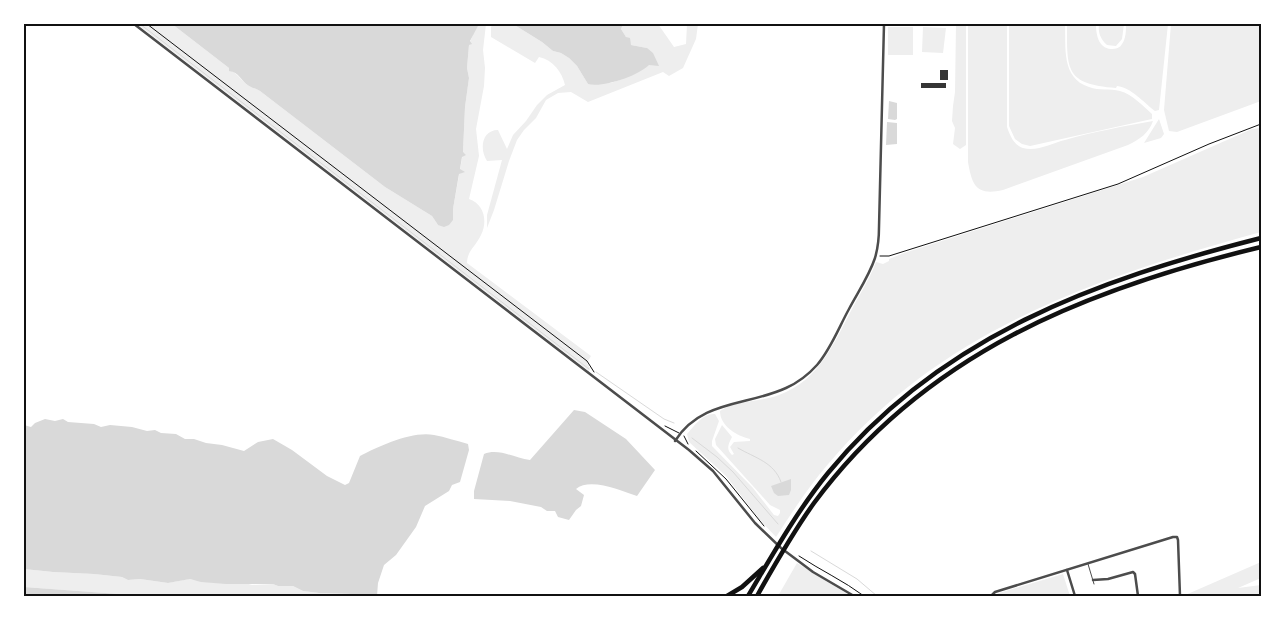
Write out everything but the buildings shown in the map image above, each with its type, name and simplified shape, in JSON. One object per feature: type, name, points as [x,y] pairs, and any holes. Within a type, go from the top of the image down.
[{"type":"highway","points":[[748,596],[808,499],[845,453],[899,401],[947,364],[1007,328],[1100,287],[1177,261],[1261,238]]},
{"type":"highway","points":[[757,596],[795,530],[814,502],[838,474],[864,444],[894,415],[951,371],[1010,335],[1102,294],[1180,269],[1261,247]]},
{"type":"highway","points":[[728,596],[742,587],[766,566]]},
{"type":"street","points":[[134,24],[675,440],[713,471],[766,534],[813,572],[854,596]]},
{"type":"street","points":[[675,440],[694,420],[706,412],[774,394],[789,387],[817,365],[872,266],[878,244],[884,24]]},
{"type":"street","points":[[991,596],[995,592],[1177,537],[1180,596]]},
{"type":"street","points":[[1066,570],[1075,596]]},
{"type":"street","points":[[1094,582],[1133,572],[1135,574],[1138,596]]},
{"type":"lane","points":[[1088,563],[1094,582]]},
{"type":"path","points":[[147,24],[587,361],[594,373]]},
{"type":"path","points":[[875,256],[889,256],[1118,184],[1208,144],[1261,124]]},
{"type":"path","points":[[662,425],[674,429],[680,434]]},
{"type":"path","points":[[798,558],[864,596]]},
{"type":"shaded area","points":[[137,24],[172,24],[229,68],[246,84],[260,91],[385,187],[432,216],[438,225],[453,220],[453,209],[463,153],[465,107],[469,78],[467,68],[469,45],[477,24],[486,24],[483,50],[484,86],[476,129],[479,156],[469,199],[474,201],[481,209],[484,224],[479,239],[468,255],[467,263],[591,356],[587,363],[590,368],[589,371]]},
{"type":"shaded area","points":[[172,24],[479,24],[470,41],[472,44],[469,45],[467,68],[469,78],[465,107],[463,152],[466,155],[462,157],[460,169],[465,172],[459,174],[453,220],[444,227],[438,225],[432,216],[385,187],[260,91],[249,86],[238,75],[229,71],[229,68]]},
{"type":"shaded area","points":[[493,24],[513,24],[553,51],[569,58],[577,66],[588,84],[611,83],[622,79],[647,48],[631,45],[621,29],[623,24],[658,24],[674,47],[686,44],[687,24],[698,24],[696,39],[683,68],[669,76],[663,72],[588,102],[571,92],[558,93],[546,100],[536,118],[517,140],[487,228],[487,215],[502,160],[487,161],[483,151],[485,137],[488,133],[498,130],[507,149],[513,135],[537,105],[547,95],[565,85],[559,71],[549,61],[539,57],[535,63],[491,37],[491,27]]},
{"type":"shaded area","points":[[513,24],[623,24],[621,29],[626,37],[630,38],[631,45],[647,48],[653,53],[659,66],[649,65],[637,73],[611,83],[588,84],[577,66],[569,58],[553,51]]},
{"type":"shaded area","points":[[956,24],[966,24],[966,145],[960,149],[953,144],[955,128],[952,121],[955,92]]},
{"type":"shaded area","points":[[968,24],[1007,24],[1007,127],[1013,140],[1020,147],[1034,149],[1086,134],[1153,121],[1149,129],[1143,136],[1128,145],[1003,190],[987,192],[982,190],[974,183],[968,162]]},
{"type":"shaded area","points":[[1009,24],[1065,24],[1067,61],[1074,77],[1080,83],[1089,87],[1116,90],[1129,95],[1152,114],[1152,119],[1030,146],[1022,144],[1015,139],[1009,126]]},
{"type":"shaded area","points":[[1067,24],[1096,24],[1097,36],[1101,43],[1103,46],[1111,49],[1119,47],[1123,42],[1126,34],[1126,24],[1168,24],[1159,110],[1155,111],[1128,89],[1117,86],[1116,88],[1099,86],[1078,78],[1072,72],[1069,63]]},
{"type":"shaded area","points":[[1099,24],[1124,24],[1122,39],[1116,46],[1107,45],[1101,38]]},
{"type":"shaded area","points":[[1171,24],[1261,24],[1261,101],[1177,132],[1169,131],[1164,110]]},
{"type":"shaded area","points":[[888,27],[913,27],[913,55],[888,55]]},
{"type":"shaded area","points":[[923,27],[946,28],[943,53],[922,52]]},
{"type":"shaded area","points":[[889,101],[897,103],[897,119],[895,120],[888,119]]},
{"type":"shaded area","points":[[1159,119],[1164,134],[1161,138],[1144,143]]},
{"type":"shaded area","points":[[887,122],[897,123],[897,144],[886,145]]},
{"type":"shaded area","points":[[1261,128],[1261,232],[1141,268],[1082,290],[1026,314],[972,343],[921,377],[873,416],[829,463],[801,499],[776,537],[759,519],[726,476],[689,442],[687,434],[696,424],[703,418],[715,414],[719,421],[712,446],[753,488],[774,515],[778,516],[780,510],[770,505],[716,445],[715,439],[722,425],[732,437],[728,447],[732,455],[734,454],[730,447],[734,442],[750,441],[750,439],[735,433],[726,426],[720,411],[733,405],[779,395],[793,389],[805,380],[815,370],[832,346],[876,262],[883,264],[889,261],[889,259],[904,253],[1143,177],[1252,129]]},
{"type":"shaded area","points":[[574,410],[585,412],[626,439],[655,470],[637,496],[606,486],[589,484],[582,486],[576,489],[584,495],[581,506],[569,520],[558,517],[555,511],[547,511],[541,507],[510,501],[474,499],[474,491],[484,454],[495,452],[530,460]]},
{"type":"shaded area","points":[[45,419],[55,421],[63,419],[68,422],[94,424],[101,427],[110,425],[132,427],[147,431],[155,430],[161,433],[176,434],[185,439],[194,439],[244,451],[258,442],[273,439],[292,450],[327,476],[345,485],[349,483],[360,456],[406,437],[425,434],[438,436],[468,444],[469,450],[460,482],[452,485],[449,491],[425,506],[416,527],[396,555],[384,565],[378,583],[377,596],[319,593],[303,591],[293,586],[273,584],[226,584],[190,579],[168,583],[140,579],[128,580],[122,577],[94,574],[24,569],[24,425],[31,427]]},
{"type":"shaded area","points":[[791,479],[789,495],[778,496],[774,493],[771,486]]},
{"type":"shaded area","points":[[1261,562],[1261,578],[1238,588],[1261,585],[1261,596],[1183,596]]},
{"type":"shaded area","points":[[797,563],[851,596],[778,596]]},
{"type":"shaded area","points":[[24,569],[94,574],[122,577],[128,580],[140,579],[168,583],[189,579],[218,583],[273,584],[293,586],[303,591],[352,594],[353,596],[146,596],[24,587]]},
{"type":"shaded area","points":[[1063,574],[1070,596],[995,596],[999,593]]},
{"type":"shaded area","points":[[24,587],[146,596],[24,596]]},
{"type":"waterway","points":[[140,24],[589,369]]},
{"type":"waterway","points":[[596,372],[664,419],[674,423]]},
{"type":"waterway","points":[[692,438],[733,472],[778,524]]},
{"type":"waterway","points":[[738,448],[769,465],[778,475],[781,482]]},
{"type":"waterway","points":[[811,551],[857,579],[877,596]]}]
